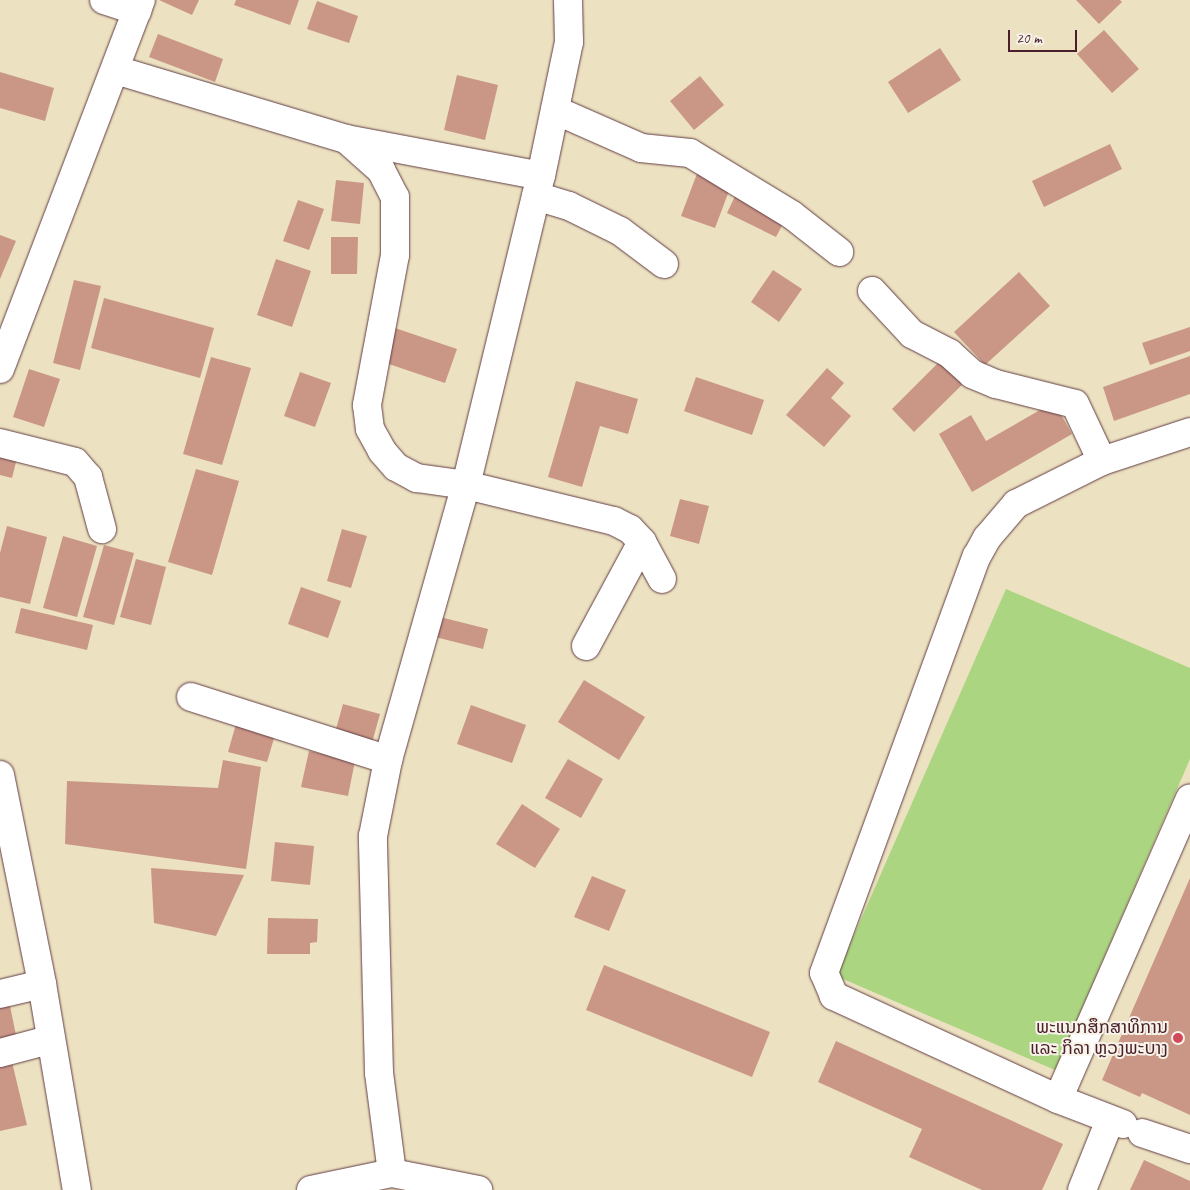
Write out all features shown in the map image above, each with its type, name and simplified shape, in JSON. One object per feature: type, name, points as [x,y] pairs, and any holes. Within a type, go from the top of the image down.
[{"type":"street","points":[[0,369],[116,70],[139,5],[104,0]]},
{"type":"street","points":[[392,1173],[379,1073],[373,836],[388,760],[466,485],[539,186],[569,42],[568,0]]},
{"type":"street","points":[[116,70],[346,139],[539,186],[568,206],[620,231],[664,264]]},
{"type":"street","points":[[555,110],[641,148],[690,153],[792,215],[839,252]]},
{"type":"street","points":[[346,139],[382,170],[395,197],[395,255],[367,406],[370,429],[396,467],[417,478],[466,485],[614,521],[630,529],[642,542],[662,579]]},
{"type":"street","points":[[872,291],[912,334],[949,353],[972,374],[996,384],[1075,404],[1102,460]]},
{"type":"street","points":[[1190,432],[1102,460],[1016,504],[998,521],[980,550],[824,973],[834,996],[1058,1099],[1125,1126],[1190,1149]]},
{"type":"street","points":[[0,443],[75,462],[88,477],[102,529]]},
{"type":"street","points":[[586,646],[642,542]]},
{"type":"street","points":[[191,697],[388,760]]},
{"type":"street","points":[[0,775],[42,984],[49,1040],[76,1190]]},
{"type":"street","points":[[1058,1099],[1190,799]]},
{"type":"street","points":[[0,994],[42,984]]},
{"type":"street","points":[[0,1053],[49,1040]]},
{"type":"street","points":[[1082,1190],[1125,1126]]},
{"type":"street","points":[[311,1190],[392,1173],[478,1190]]},
{"type":"green space","points":[[1006,589],[1190,668],[1190,759],[1055,1070],[836,976]]},
{"type":"building","points":[[159,0],[199,0],[192,15]]},
{"type":"building","points":[[236,0],[299,0],[290,25],[234,5]]},
{"type":"building","points":[[1076,0],[1120,0],[1122,2],[1099,24]]},
{"type":"building","points":[[317,1],[358,16],[349,43],[307,29]]},
{"type":"building","points":[[1104,30],[1139,69],[1112,93],[1077,54]]},
{"type":"building","points":[[158,34],[223,59],[215,82],[149,57]]},
{"type":"building","points":[[940,48],[961,80],[908,113],[888,82]]},
{"type":"building","points":[[0,72],[54,88],[45,121],[0,108]]},
{"type":"building","points":[[457,75],[498,85],[485,140],[444,130]]},
{"type":"building","points":[[700,76],[724,105],[694,130],[670,101]]},
{"type":"building","points":[[1110,144],[1122,169],[1044,207],[1032,181]]},
{"type":"building","points":[[698,171],[732,183],[715,228],[681,216]]},
{"type":"building","points":[[336,180],[364,183],[360,224],[331,221]]},
{"type":"building","points":[[737,192],[787,216],[776,237],[727,213]]},
{"type":"building","points":[[298,200],[324,209],[309,250],[283,241]]},
{"type":"building","points":[[0,235],[16,241],[0,279]]},
{"type":"building","points":[[331,237],[358,237],[357,274],[331,274]]},
{"type":"building","points":[[276,259],[311,271],[292,327],[257,315]]},
{"type":"building","points":[[773,270],[802,289],[779,322],[751,302]]},
{"type":"building","points":[[1019,272],[1050,306],[985,365],[954,332]]},
{"type":"building","points":[[74,280],[101,286],[80,370],[53,363]]},
{"type":"building","points":[[104,298],[214,328],[200,378],[91,348]]},
{"type":"building","points":[[392,327],[457,349],[445,383],[380,361]]},
{"type":"building","points":[[1190,327],[1190,351],[1150,365],[1142,343]]},
{"type":"building","points":[[1190,356],[1190,394],[1114,421],[1103,387]]},
{"type":"building","points":[[211,357],[251,368],[222,465],[183,454]]},
{"type":"building","points":[[944,357],[967,380],[914,432],[892,409]]},
{"type":"building","points":[[827,368],[844,383],[831,398],[851,416],[824,447],[786,415]]},
{"type":"building","points":[[29,369],[60,379],[44,427],[13,417]]},
{"type":"building","points":[[300,372],[331,383],[315,427],[284,416]]},
{"type":"building","points":[[696,377],[764,400],[752,435],[684,411]]},
{"type":"building","points":[[576,381],[638,399],[628,434],[600,426],[582,487],[548,477]]},
{"type":"building","points":[[1054,402],[1072,434],[972,492],[939,434],[971,415],[986,441]]},
{"type":"building","points":[[0,454],[17,458],[12,478],[0,475]]},
{"type":"building","points":[[196,469],[239,481],[212,575],[168,562]]},
{"type":"building","points":[[680,499],[709,506],[699,544],[670,536]]},
{"type":"building","points":[[7,526],[47,537],[30,604],[0,597],[0,553]]},
{"type":"building","points":[[342,529],[367,536],[351,588],[327,581]]},
{"type":"building","points":[[63,536],[97,546],[77,617],[43,608]]},
{"type":"building","points":[[104,545],[134,553],[114,625],[83,617]]},
{"type":"building","points":[[136,559],[166,567],[151,625],[120,617]]},
{"type":"building","points":[[301,587],[341,601],[328,638],[288,624]]},
{"type":"building","points":[[21,608],[93,625],[87,650],[15,633]]},
{"type":"building","points":[[436,616],[488,629],[483,649],[431,636]]},
{"type":"building","points":[[584,680],[645,717],[619,760],[558,722]]},
{"type":"building","points":[[343,704],[380,714],[371,746],[334,736]]},
{"type":"building","points":[[471,705],[526,725],[512,763],[457,744]]},
{"type":"building","points":[[236,724],[275,735],[267,762],[228,752]]},
{"type":"building","points":[[309,751],[355,761],[348,796],[301,787]]},
{"type":"building","points":[[568,759],[603,779],[581,818],[545,798]]},
{"type":"building","points":[[223,760],[261,767],[246,869],[65,844],[67,781],[218,788]]},
{"type":"building","points":[[522,804],[560,829],[535,868],[496,844]]},
{"type":"building","points":[[275,842],[314,846],[310,885],[271,881]]},
{"type":"building","points":[[151,868],[244,875],[216,936],[154,923]]},
{"type":"building","points":[[592,876],[626,890],[609,931],[574,917]]},
{"type":"building","points":[[1190,878],[1190,1115],[1142,1093],[1140,1097],[1102,1080]]},
{"type":"building","points":[[268,918],[318,919],[317,942],[310,943],[310,954],[267,954]]},
{"type":"building","points":[[604,965],[770,1032],[752,1077],[586,1010]]},
{"type":"building","points":[[9,1001],[17,1040],[0,1044],[0,1003]]},
{"type":"building","points":[[836,1041],[1063,1144],[1042,1190],[982,1190],[909,1157],[922,1129],[818,1082]]},
{"type":"building","points":[[12,1062],[27,1125],[0,1131],[0,1065]]},
{"type":"building","points":[[1144,1160],[1190,1181],[1190,1190],[1130,1190]]},
{"type":"place","name":"ພະແນກສຶກສາທິການ ແລະ ກິລາ ຫຼວງພະບາງ","points":[[1178,1038]]}]
